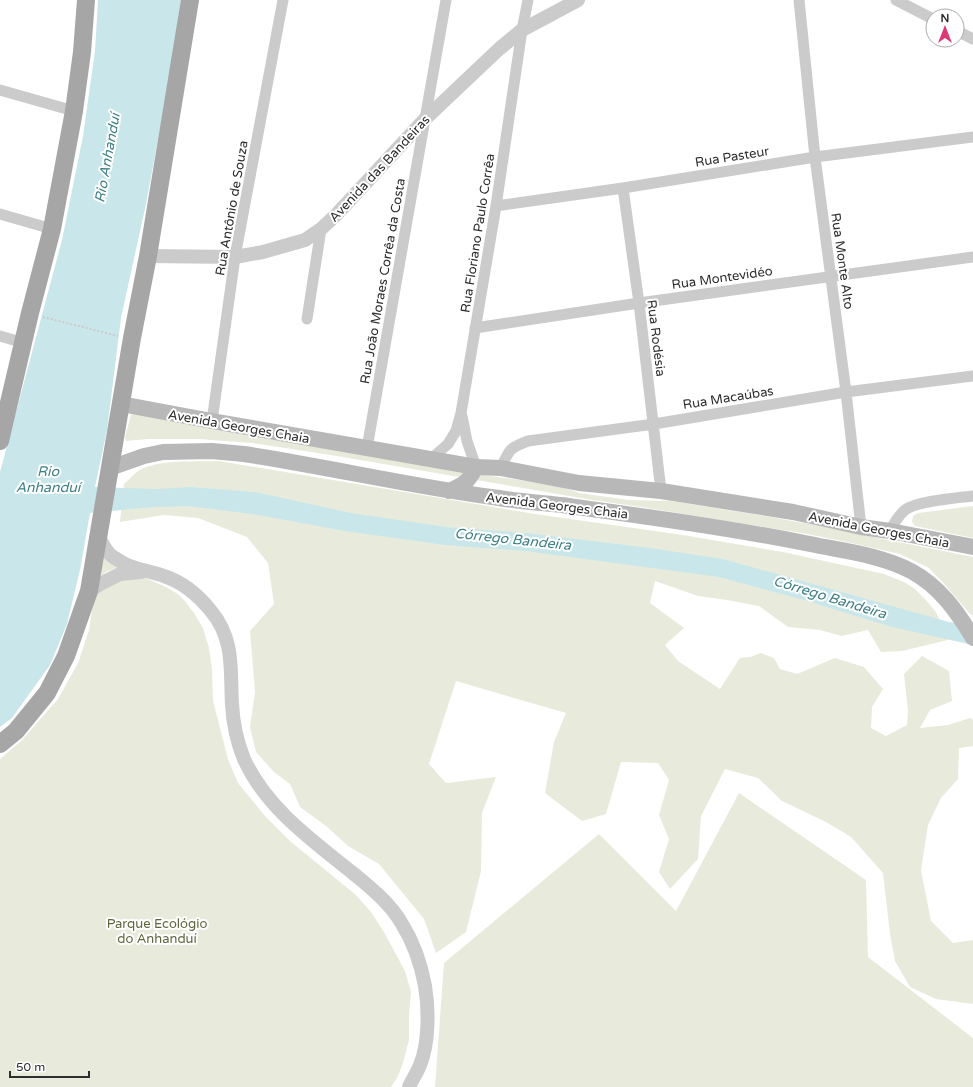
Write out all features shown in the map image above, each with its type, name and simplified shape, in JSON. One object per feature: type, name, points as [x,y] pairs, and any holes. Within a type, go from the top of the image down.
[{"type":"main road","points":[[0,441],[52,229],[74,111],[82,52],[86,0]]},
{"type":"main road","points":[[0,744],[16,731],[47,693],[66,656],[89,591],[132,338],[148,256],[190,0]]},
{"type":"main road","name":"Avenida Georges Chaia","points":[[121,404],[476,467],[501,468],[579,483],[661,491],[793,512],[973,547]]},
{"type":"main road","name":"Avenida Georges Chaia","points":[[110,468],[144,456],[163,452],[212,451],[244,454],[499,498],[650,517],[750,533],[893,563],[928,582],[941,594],[960,616],[973,638]]},
{"type":"main road","points":[[449,490],[467,481],[476,467]]},
{"type":"main road","points":[[567,506],[567,493],[571,487],[579,483]]},
{"type":"street","name":"Rua Antônio de Souza","points":[[212,421],[235,257],[283,0]]},
{"type":"street","name":"Rua João Moraes Corrêa da Costa","points":[[367,448],[446,0]]},
{"type":"street","name":"Rua Floriano Paulo Corrêa","points":[[431,459],[448,444],[456,431],[461,413],[496,206],[522,30],[528,0]]},
{"type":"street","name":"Avenida das Bandeiras","points":[[148,256],[235,257],[262,252],[304,240],[321,229],[336,215],[425,119],[500,49],[522,30],[578,0]]},
{"type":"street","name":"Rua Monte Alto","points":[[799,0],[815,157],[846,392],[861,526]]},
{"type":"street","points":[[896,0],[925,15]]},
{"type":"street","points":[[0,90],[74,111]]},
{"type":"street","name":"Rua Pasteur","points":[[496,206],[623,188],[815,157],[973,137]]},
{"type":"street","name":"Rua Rodésia","points":[[623,188],[639,303],[661,491]]},
{"type":"street","points":[[0,214],[52,229]]},
{"type":"street","points":[[307,319],[321,229]]},
{"type":"street","name":"Rua Montevidéo","points":[[475,328],[639,303],[973,257]]},
{"type":"street","points":[[0,336],[24,343]]},
{"type":"street","name":"Rua Macaúbas","points":[[501,468],[508,452],[515,446],[528,440],[654,424],[846,392],[973,376]]},
{"type":"street","points":[[461,413],[467,441],[476,467]]},
{"type":"street","points":[[890,530],[898,517],[906,509],[917,504],[973,496]]},
{"type":"street","points":[[100,529],[111,556],[130,566],[166,576],[184,586],[200,598],[212,612],[223,631],[230,651],[232,704],[235,732],[244,758],[256,781],[279,810],[303,833],[363,882],[386,904],[402,923],[414,945],[422,970],[427,995],[428,1018],[426,1043],[420,1064],[409,1087]]},
{"type":"street","points":[[89,591],[120,574],[150,571]]},
{"type":"path","points":[[38,316],[123,337]]},
{"type":"green space","points":[[135,413],[482,475],[557,485],[579,493],[629,500],[671,501],[753,514],[973,557],[973,616],[929,568],[900,554],[807,534],[592,500],[337,456],[252,443],[198,439],[148,439],[126,441],[125,437],[131,415]]},
{"type":"green space","points":[[189,461],[219,461],[535,514],[683,535],[783,552],[884,574],[904,582],[915,589],[936,612],[948,640],[902,651],[881,652],[868,630],[842,636],[820,630],[788,627],[759,606],[698,596],[655,581],[650,603],[684,628],[665,645],[678,661],[720,689],[740,658],[750,657],[761,653],[774,658],[780,669],[797,674],[835,658],[864,667],[883,689],[872,707],[871,728],[886,736],[907,725],[908,711],[904,674],[922,656],[949,671],[952,701],[930,710],[920,728],[948,725],[970,718],[973,720],[973,746],[959,748],[958,779],[941,798],[928,825],[921,870],[931,921],[953,943],[973,940],[973,1004],[936,999],[910,987],[895,961],[890,934],[883,873],[851,837],[826,822],[782,801],[758,778],[725,769],[701,816],[698,859],[670,889],[659,872],[669,839],[659,815],[669,780],[658,763],[621,762],[606,814],[582,821],[545,793],[554,742],[566,713],[456,681],[429,764],[446,783],[496,777],[482,813],[481,871],[466,932],[436,953],[424,919],[379,864],[348,846],[326,826],[300,807],[290,784],[274,772],[256,752],[250,727],[255,692],[250,631],[274,604],[268,563],[247,537],[198,518],[164,515],[120,522],[124,484],[138,471],[148,466],[157,464]]},
{"type":"green space","points":[[973,506],[973,538],[915,526],[912,522],[913,516],[918,513]]},
{"type":"green space","points":[[103,551],[121,566],[106,572],[101,576]]},
{"type":"green space","name":"Parque Ecológio do Anhanduí","points":[[143,577],[178,594],[194,613],[203,628],[209,648],[212,669],[213,701],[228,759],[238,783],[265,816],[290,841],[356,895],[371,912],[384,932],[405,971],[411,992],[409,1040],[403,1063],[397,1078],[391,1087],[0,1087],[0,759],[21,741],[58,699],[78,663],[89,630],[94,597],[103,588],[118,580]]},
{"type":"green space","points":[[739,793],[866,880],[868,957],[973,1038],[973,1087],[435,1087],[444,963],[599,834],[676,911]]},
{"type":"water","points":[[98,0],[181,0],[169,79],[146,204],[121,318],[107,430],[95,487],[157,489],[190,487],[255,492],[351,513],[446,527],[526,533],[650,548],[723,559],[949,622],[973,625],[973,645],[892,627],[804,600],[719,577],[525,551],[445,545],[345,531],[252,514],[188,506],[154,507],[90,513],[80,570],[67,624],[50,665],[12,718],[0,727],[0,472],[62,240],[83,136],[95,51]]},
{"type":"water label","name":"Rio Anhanduí","points":[[107,158]]},
{"type":"water label","name":"Rio Anhanduí","points":[[48,480]]},
{"type":"water label","name":"Córrego Bandeira","points":[[513,539]]},
{"type":"water label","name":"Córrego Bandeira","points":[[830,597]]}]
